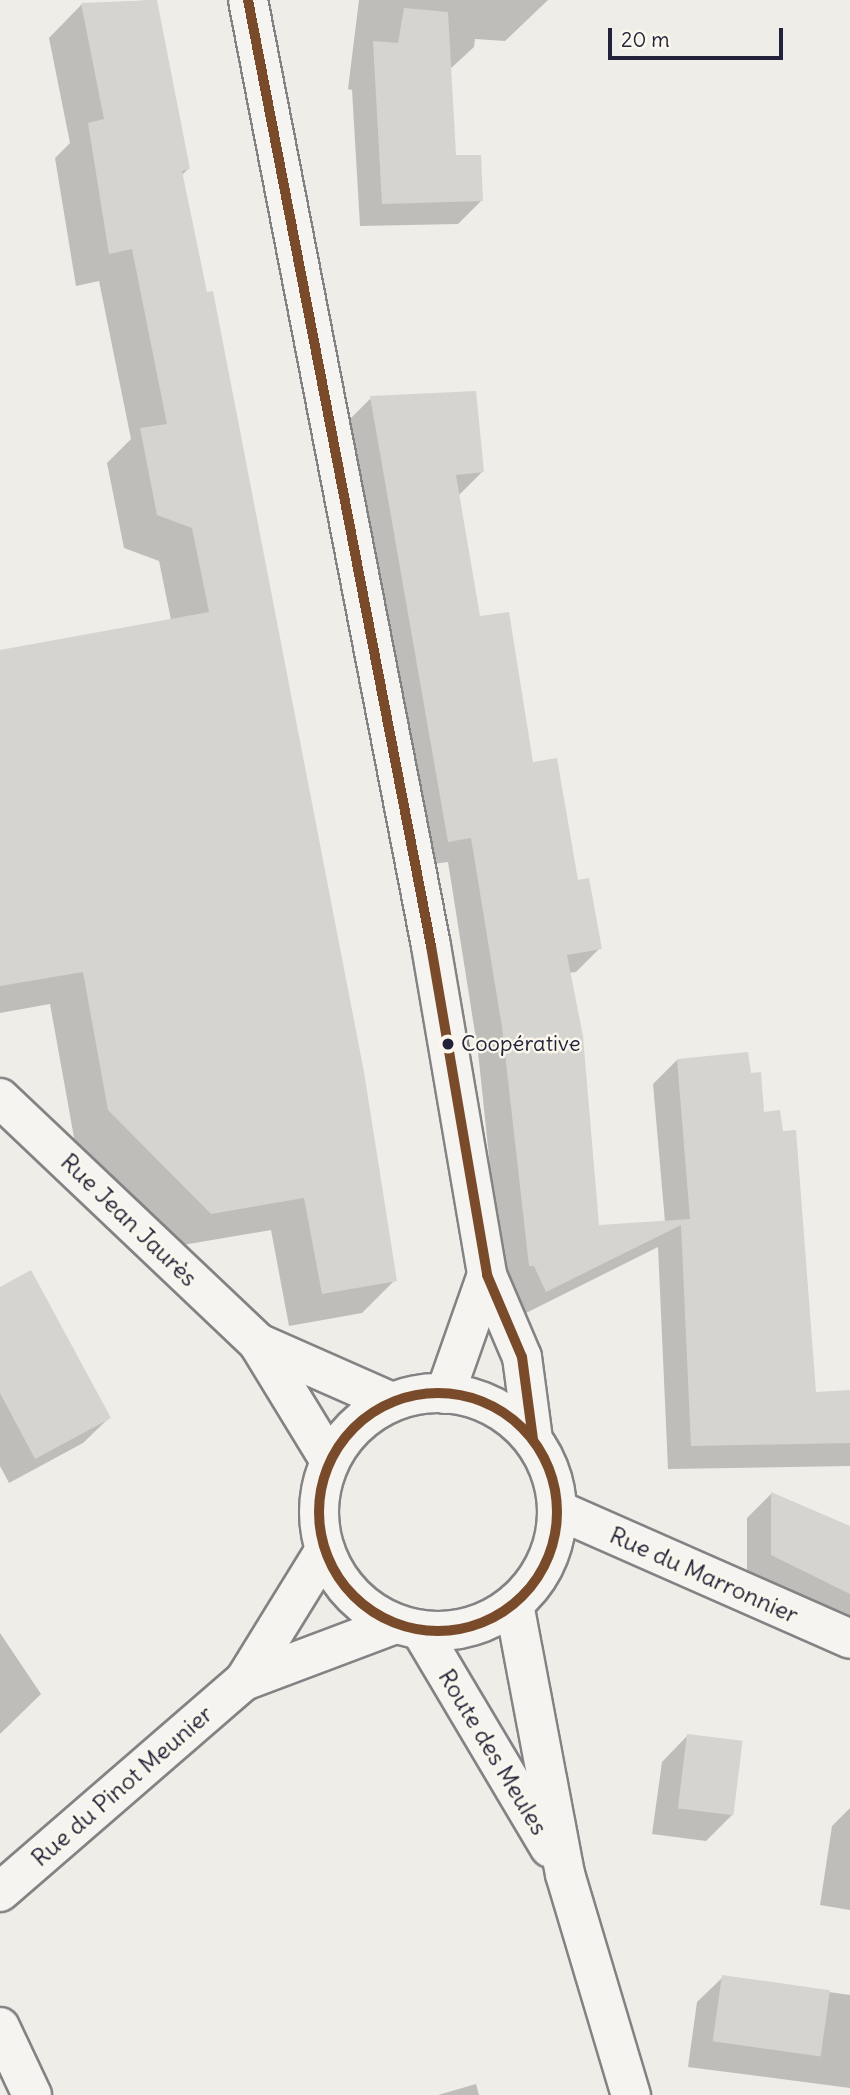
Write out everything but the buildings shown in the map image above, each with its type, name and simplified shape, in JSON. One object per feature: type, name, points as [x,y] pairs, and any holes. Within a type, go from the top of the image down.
[{"type":"street","points":[[249,1],[428,933],[487,1275],[522,1357],[533,1439]]},
{"type":"street","name":"Rue Jean Jaurès","points":[[0,1098],[258,1343],[330,1461]]},
{"type":"street","points":[[445,1394],[487,1275]]},
{"type":"street","name":"Rue Jean Jaurès","points":[[258,1343],[392,1402]]},
{"type":"street","points":[[445,1394],[478,1399],[515,1421],[533,1439],[547,1461],[558,1510],[554,1542],[543,1571],[514,1604],[475,1626],[409,1627],[365,1606],[341,1582],[325,1550],[319,1506],[330,1461],[355,1425],[392,1402],[445,1394]]},
{"type":"street","name":"Rue du Marronnier","points":[[558,1510],[850,1639]]},
{"type":"street","name":"Rue du Pinot Meunier","points":[[0,1892],[244,1681],[325,1550]]},
{"type":"street","name":"Route des Meules","points":[[514,1604],[565,1874],[631,2095]]},
{"type":"street","name":"Rue du Pinot Meunier","points":[[244,1681],[409,1627]]},
{"type":"street","name":"Route des Meules","points":[[409,1627],[565,1874]]},
{"type":"street","points":[[0,2027],[32,2095]]},
{"type":"transit line","points":[[248,0],[431,946],[487,1275],[522,1357],[533,1439]]},
{"type":"transit line","points":[[438,1393],[461,1395],[483,1402],[504,1413],[522,1428],[537,1446],[548,1467],[555,1489],[557,1512],[555,1535],[548,1557],[537,1578],[522,1596],[504,1611],[483,1622],[461,1629],[438,1631],[415,1629],[393,1622],[372,1611],[354,1596],[339,1578],[328,1557],[321,1535],[319,1512],[321,1489],[328,1467],[339,1446],[354,1428],[372,1413],[393,1402],[415,1395],[438,1393]]},
{"type":"place","name":"Coopérative","points":[[448,1044]]}]
